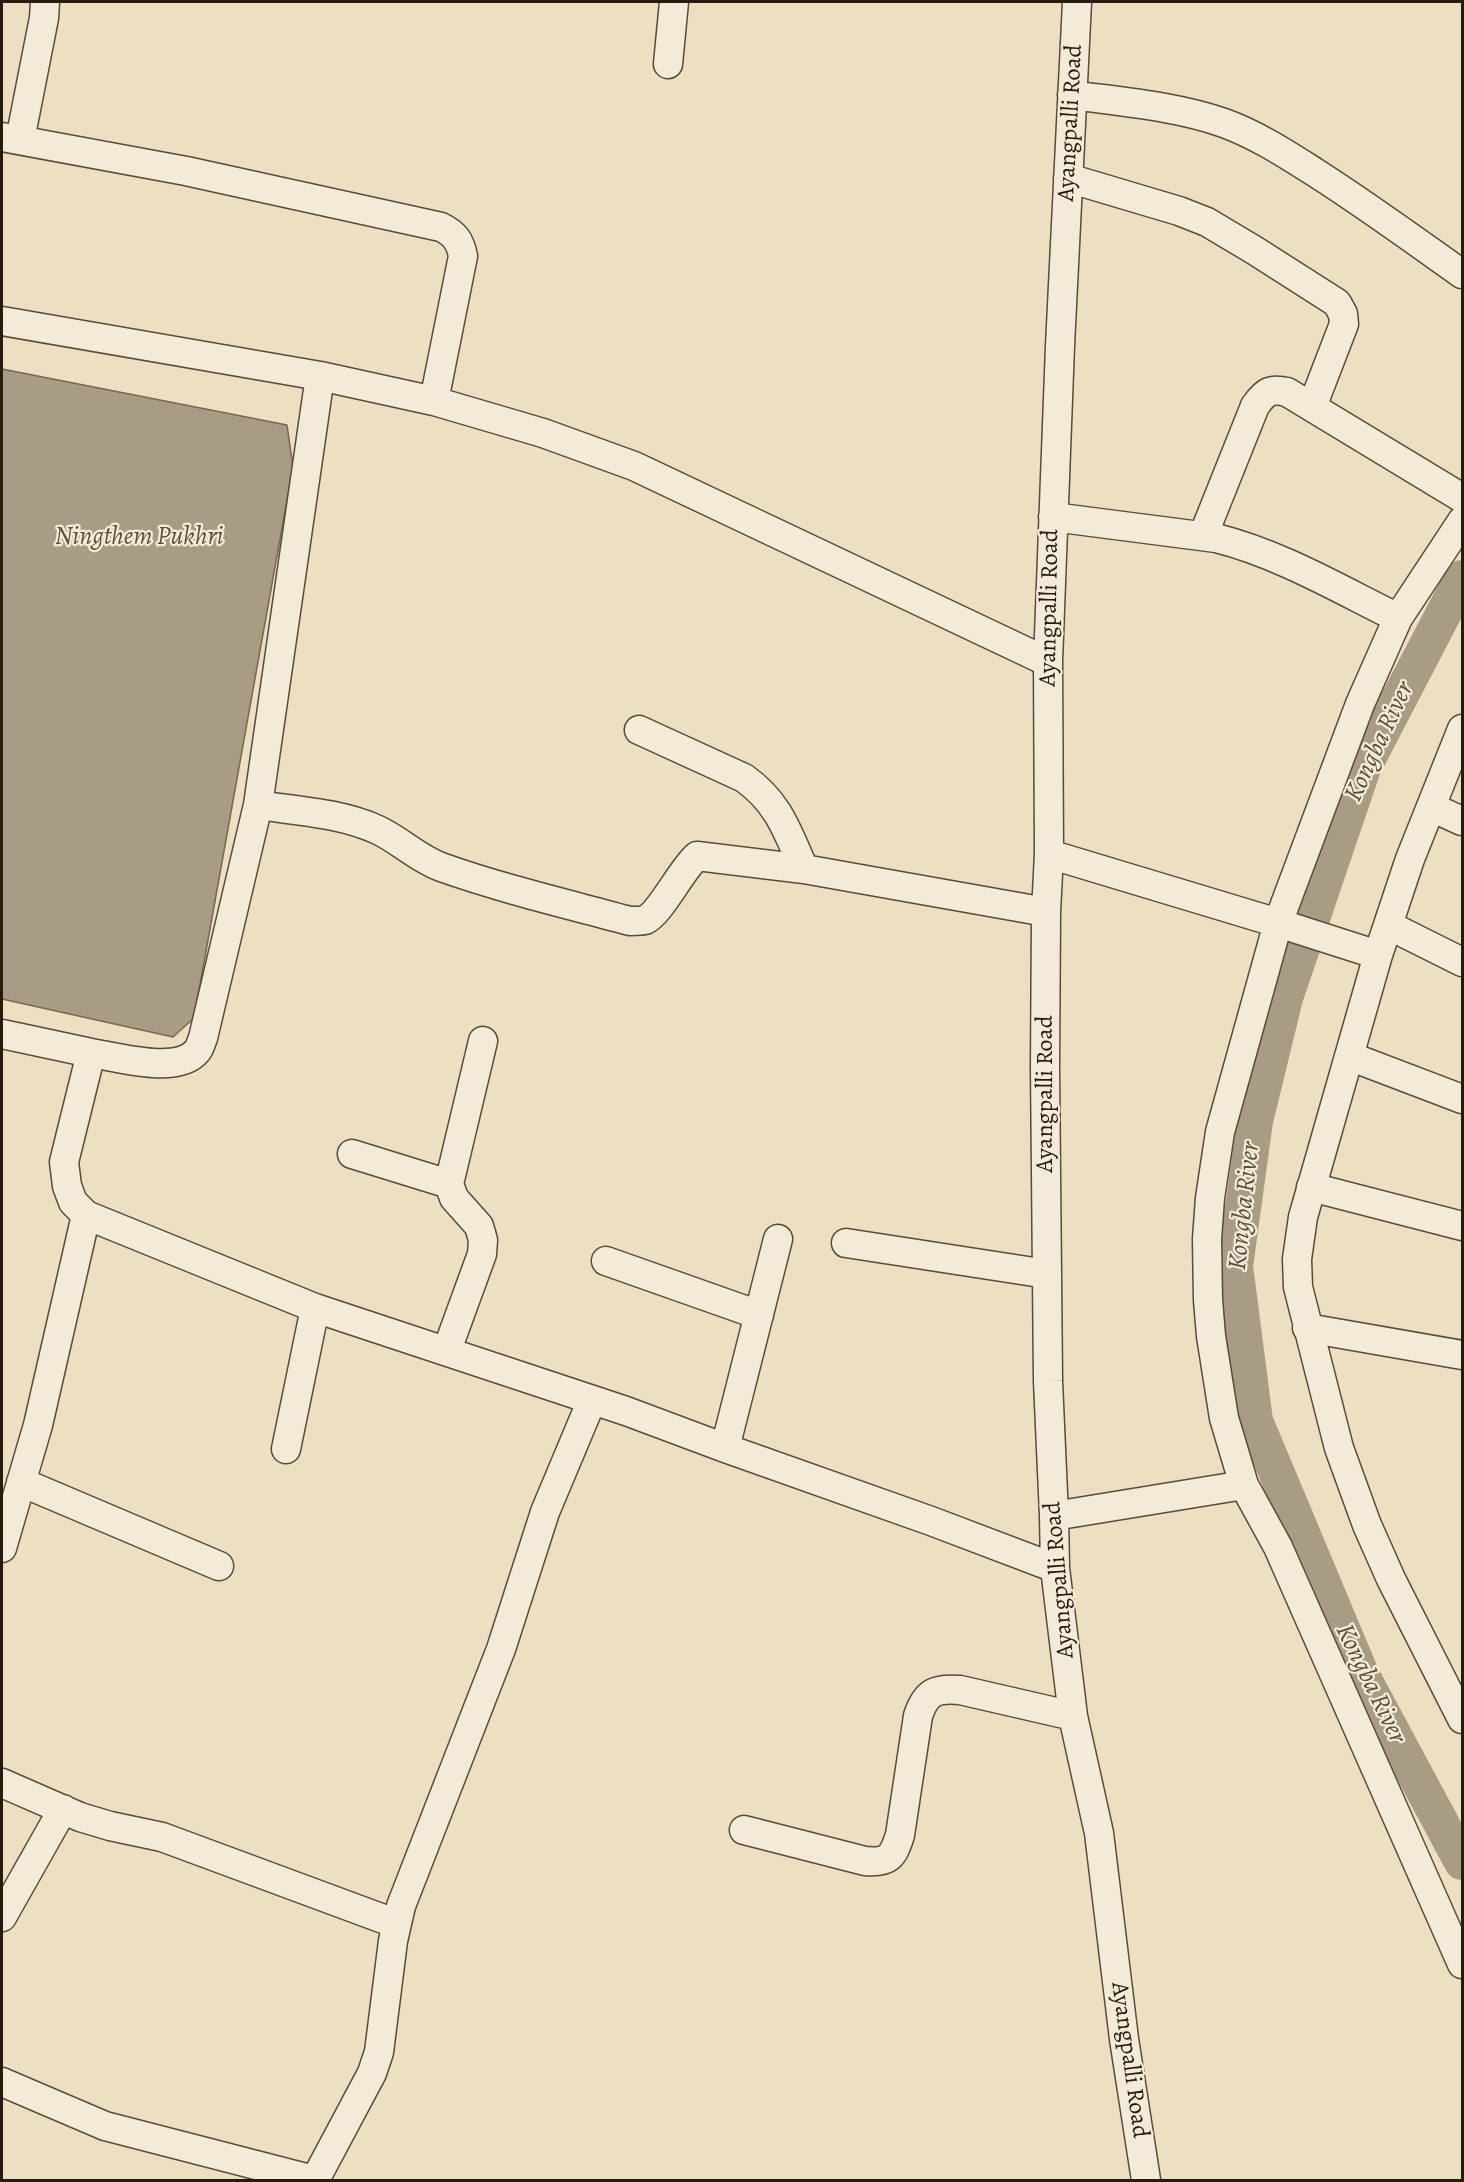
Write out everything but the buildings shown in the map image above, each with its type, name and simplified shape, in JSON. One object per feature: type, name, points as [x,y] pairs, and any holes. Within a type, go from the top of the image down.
[{"type":"street","points":[[45,2],[44,18],[11,139],[186,171],[441,227],[457,237],[463,256],[434,401]]},
{"type":"street","points":[[668,64],[674,2]]},
{"type":"street","name":"Ayangpalli Road","points":[[1077,2],[1048,662],[1047,1381],[1055,1568],[1073,1716],[1099,1833],[1124,2038],[1146,2181]]},
{"type":"street","points":[[1072,95],[1196,115],[1247,133],[1271,145],[1348,193],[1462,274]]},
{"type":"street","points":[[1068,178],[1179,211],[1207,222],[1337,303],[1343,314],[1344,324],[1312,407]]},
{"type":"street","points":[[2,321],[320,376],[434,401],[543,433],[634,466],[1048,662]]},
{"type":"street","points":[[2,1034],[91,1053],[162,1064],[184,1061],[197,1051],[203,1038],[258,805],[320,376]]},
{"type":"street","points":[[1203,536],[1255,406],[1261,397],[1275,389],[1287,392],[1462,498]]},
{"type":"street","points":[[1053,517],[1203,536],[1237,543],[1268,555],[1398,618]]},
{"type":"street","points":[[1462,521],[1398,618],[1360,704],[1287,925],[1220,1132],[1209,1198],[1208,1300],[1211,1336],[1224,1418],[1244,1485],[1278,1547],[1462,1964]]},
{"type":"street","points":[[1462,729],[1388,925],[1369,951],[1349,1056],[1303,1217],[1297,1259],[1298,1287],[1339,1448],[1366,1525],[1391,1579],[1450,1672],[1462,1719]]},
{"type":"street","points":[[639,730],[744,778],[760,789],[772,802],[784,823],[804,868]]},
{"type":"street","points":[[258,805],[345,818],[381,832],[423,860],[441,867],[630,921],[644,920],[653,914],[687,864],[697,856],[804,868],[1046,912]]},
{"type":"street","points":[[1431,807],[1462,822]]},
{"type":"street","points":[[1049,854],[1369,951]]},
{"type":"street","points":[[1388,925],[1462,962]]},
{"type":"street","points":[[447,1350],[482,1254],[482,1233],[473,1218],[454,1198],[449,1184],[483,1041]]},
{"type":"street","points":[[91,1053],[64,1162],[67,1186],[73,1202],[86,1215],[315,1308],[592,1400],[931,1521],[1055,1568]]},
{"type":"street","points":[[1349,1056],[1462,1099]]},
{"type":"street","points":[[352,1154],[449,1184]]},
{"type":"street","points":[[1311,1187],[1462,1226]]},
{"type":"street","points":[[2,1548],[38,1425],[86,1215]]},
{"type":"street","points":[[725,1448],[778,1239]]},
{"type":"street","points":[[846,1243],[1047,1274]]},
{"type":"street","points":[[606,1261],[759,1316]]},
{"type":"street","points":[[286,1449],[315,1308]]},
{"type":"street","points":[[1308,1328],[1462,1355]]},
{"type":"street","points":[[2,2082],[105,2126],[315,2181],[372,2073],[379,2052],[393,1941],[401,1906],[501,1649],[545,1512],[592,1400]]},
{"type":"street","points":[[21,1482],[219,1566]]},
{"type":"street","points":[[1054,1516],[1244,1485]]},
{"type":"street","points":[[744,1830],[865,1861],[879,1862],[889,1858],[896,1849],[918,1716],[922,1703],[931,1693],[943,1688],[960,1690],[1073,1716]]},
{"type":"street","points":[[2,1783],[110,1826],[162,1837],[397,1924]]},
{"type":"street","points":[[2,1917],[63,1809]]},
{"type":"water","name":"Ningthem Pukhri","points":[[2,369],[287,425],[293,467],[194,1018],[173,1037],[2,999]]},
{"type":"waterway","name":"Kongba River","points":[[1462,578],[1363,768],[1285,998],[1255,1121],[1235,1266],[1255,1421],[1361,1674],[1462,1862]]}]
